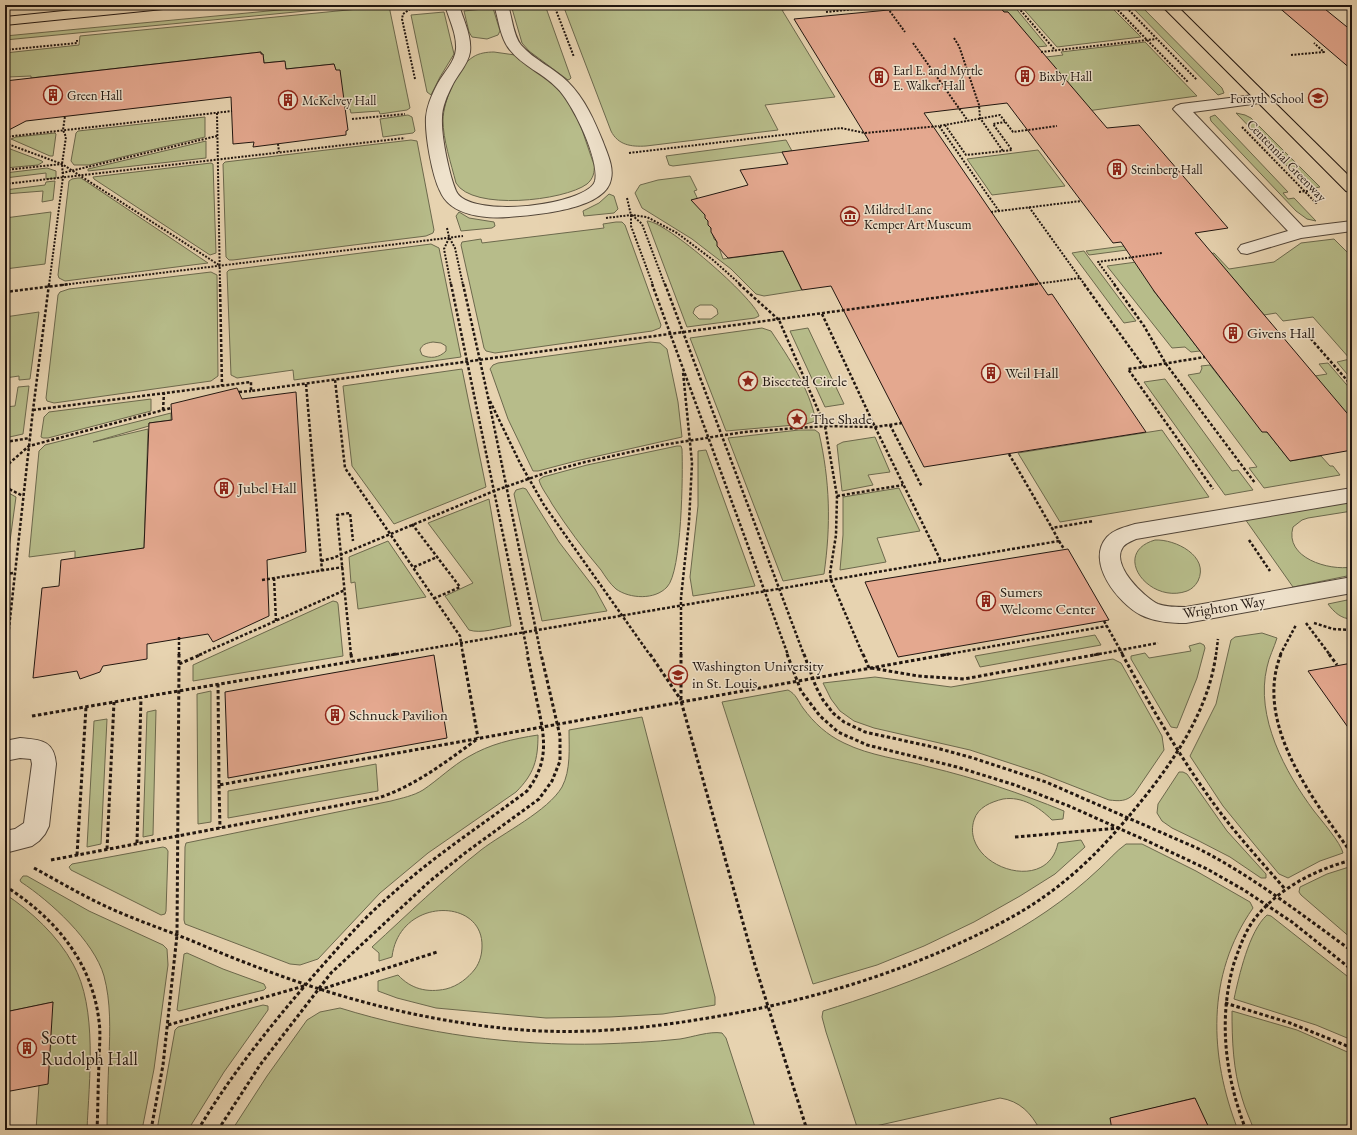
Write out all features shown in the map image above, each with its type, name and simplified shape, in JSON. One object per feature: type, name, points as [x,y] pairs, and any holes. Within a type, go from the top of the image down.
[{"type":"main road","points":[[5,21],[163,5]]},
{"type":"main road","points":[[1168,5],[1352,188]]},
{"type":"street","points":[[452,5],[464,48],[462,57],[445,84],[438,99],[434,116],[435,131],[446,187],[450,196],[468,208],[484,212],[502,212],[557,206],[583,199],[600,187],[604,180],[604,170],[586,117],[574,97],[564,86],[523,54],[512,43],[501,5]]},
{"type":"street","points":[[1262,99],[1181,109],[1299,233]]},
{"type":"street","points":[[1247,248],[1299,233],[1352,226]]},
{"type":"street","points":[[1227,517],[1352,495]]},
{"type":"street","name":"Wrighton Way","points":[[1227,517],[1135,532],[1123,537],[1114,544],[1110,554],[1113,569],[1122,586],[1134,600],[1150,610],[1168,614],[1186,615],[1283,597]]},
{"type":"street","points":[[1283,597],[1352,585]]},
{"type":"street","points":[[5,751],[20,748],[38,750],[43,755],[44,764],[36,826],[32,833],[22,838],[5,842]]},
{"type":"path","points":[[415,80],[402,19],[403,14],[416,5]]},
{"type":"path","points":[[554,5],[576,62]]},
{"type":"path","points":[[1016,5],[1055,50]]},
{"type":"path","points":[[1113,5],[1190,85]]},
{"type":"path","points":[[1124,5],[1201,84]]},
{"type":"path","points":[[826,12],[886,6],[905,32]]},
{"type":"path","points":[[954,38],[959,46],[979,105],[980,118],[1003,151]]},
{"type":"path","points":[[1042,52],[1156,38]]},
{"type":"path","points":[[913,43],[968,121]]},
{"type":"path","points":[[1291,55],[1324,52],[1314,43]]},
{"type":"path","points":[[5,137],[232,111]]},
{"type":"path","points":[[217,113],[222,386]]},
{"type":"path","points":[[352,119],[412,113]]},
{"type":"path","points":[[623,153],[841,128],[865,133],[939,126],[1000,115],[1013,132],[1057,126]]},
{"type":"path","points":[[5,660],[33,410],[63,177],[62,164],[66,137],[64,130],[65,116]]},
{"type":"path","points":[[945,125],[966,155],[1012,150],[993,124],[1006,122]]},
{"type":"path","name":"Centennial Greenway","points":[[1240,125],[1321,208]]},
{"type":"path","points":[[939,126],[999,211]]},
{"type":"path","points":[[62,173],[217,136]]},
{"type":"path","points":[[5,184],[407,138]]},
{"type":"path","points":[[5,143],[62,164],[74,170],[220,265]]},
{"type":"path","points":[[278,144],[279,152]]},
{"type":"path","points":[[5,170],[62,164]]},
{"type":"path","points":[[1294,193],[1322,189]]},
{"type":"path","points":[[991,212],[1081,201]]},
{"type":"path","points":[[1029,207],[1144,367]]},
{"type":"path","points":[[631,215],[647,217],[655,220],[693,244],[713,260],[779,320],[825,426],[830,446],[837,496],[836,535],[830,574],[831,580],[869,668]]},
{"type":"path","points":[[631,215],[642,224],[812,678],[823,700],[834,712],[844,722],[860,730],[933,747],[1008,768],[1071,791],[1128,816],[1222,861],[1277,896],[1352,951]]},
{"type":"path","points":[[631,215],[631,226],[670,335],[802,691],[813,708],[827,724],[844,736],[865,744],[943,763],[997,779],[1059,801],[1119,828],[1227,880],[1267,905],[1322,945],[1352,970]]},
{"type":"path","points":[[5,292],[449,237]]},
{"type":"path","points":[[218,1130],[260,1065],[332,973],[430,881],[538,799],[552,781],[560,761],[560,736],[535,630],[507,486],[455,248],[449,237]]},
{"type":"path","points":[[198,1130],[234,1073],[278,1016],[347,938],[391,894],[424,866],[527,791],[535,781],[545,752],[542,727],[444,249],[449,237]]},
{"type":"path","points":[[1162,253],[1098,262],[1144,326],[1166,364],[1258,487]]},
{"type":"path","points":[[239,392],[480,361],[1080,278]]},
{"type":"path","points":[[822,314],[875,427],[941,561]]},
{"type":"path","points":[[1304,331],[1352,386]]},
{"type":"path","points":[[1205,357],[1128,369],[1227,517],[1283,597],[1302,617],[1337,665]]},
{"type":"path","points":[[682,367],[692,464],[681,606],[681,701],[768,1008],[808,1130]]},
{"type":"path","points":[[335,380],[345,468],[460,636],[478,738]]},
{"type":"path","points":[[33,410],[251,382],[251,391]]},
{"type":"path","points":[[306,384],[322,571]]},
{"type":"path","points":[[163,410],[164,393]]},
{"type":"path","points":[[488,397],[529,478],[568,540],[624,616],[681,701]]},
{"type":"path","points":[[5,467],[30,446],[172,408]]},
{"type":"path","points":[[321,561],[342,554],[507,486],[585,462],[690,440],[722,435],[764,430],[825,426],[875,427],[902,423]]},
{"type":"path","points":[[890,425],[922,486]]},
{"type":"path","points":[[5,442],[30,438]]},
{"type":"path","points":[[1009,454],[1064,549]]},
{"type":"path","points":[[837,496],[903,485]]},
{"type":"path","points":[[5,487],[23,496]]},
{"type":"path","points":[[352,661],[337,515],[350,513],[353,541]]},
{"type":"path","points":[[412,524],[460,587],[435,598]]},
{"type":"path","points":[[1052,528],[1061,526]]},
{"type":"path","points":[[27,717],[1059,541]]},
{"type":"path","points":[[414,567],[437,557]]},
{"type":"path","points":[[262,580],[343,567]]},
{"type":"path","points":[[5,574],[15,573]]},
{"type":"path","points":[[274,578],[276,621]]},
{"type":"path","points":[[179,664],[345,590]]},
{"type":"path","points":[[1302,617],[1322,626],[1346,631],[1352,630]]},
{"type":"path","points":[[1302,617],[1286,640],[1279,659],[1275,676],[1274,695],[1276,718],[1283,741],[1297,770],[1352,854]]},
{"type":"path","points":[[1104,621],[1179,751],[1209,797],[1230,825],[1285,889]]},
{"type":"path","points":[[219,785],[798,680],[1107,626]]},
{"type":"path","points":[[27,864],[104,906],[252,966],[304,986],[399,1013],[455,1022],[551,1032],[615,1030],[666,1025],[768,1008],[837,991],[875,979],[934,956],[988,930],[1020,912],[1058,887],[1096,855],[1179,751],[1197,719],[1217,653],[1218,632]]},
{"type":"path","points":[[151,1130],[163,1065],[177,935],[177,836],[180,691],[179,637]]},
{"type":"path","points":[[869,668],[918,676],[964,679],[1165,642]]},
{"type":"path","points":[[218,684],[220,828]]},
{"type":"path","points":[[137,843],[141,698]]},
{"type":"path","points":[[107,849],[114,702]]},
{"type":"path","points":[[77,855],[86,707]]},
{"type":"path","points":[[48,860],[370,799],[394,793],[414,784],[478,738]]},
{"type":"path","points":[[1015,836],[1119,828]]},
{"type":"path","points":[[1246,1130],[1234,1096],[1226,1060],[1226,1003],[1231,972],[1240,946],[1252,922],[1267,905],[1285,889],[1323,869],[1352,860]]},
{"type":"path","points":[[5,886],[22,896],[60,930],[76,951],[90,981],[98,1015],[100,1046],[97,1130]]},
{"type":"path","points":[[319,990],[437,952]]},
{"type":"path","points":[[168,1025],[304,986]]},
{"type":"path","points":[[1226,1003],[1270,1015],[1352,1048]]},
{"type":"green space","points":[[327,5],[368,5],[5,40],[5,36],[300,8],[306,9],[306,7]]},
{"type":"green space","points":[[511,5],[545,5],[571,78],[570,79],[568,80],[529,51],[522,43]]},
{"type":"green space","points":[[563,5],[824,5],[782,10],[835,97],[765,105],[778,130],[646,146],[626,144],[617,139],[611,131]]},
{"type":"green space","points":[[998,5],[1013,5],[1047,46],[1037,47],[1008,12],[1004,12]]},
{"type":"green space","points":[[1020,5],[1109,5],[1141,37],[1057,47]]},
{"type":"green space","points":[[1130,5],[1140,5],[1222,88],[1224,93],[1218,95]]},
{"type":"green space","points":[[389,6],[410,108],[407,110],[380,114],[379,111],[351,113],[350,109],[345,110],[334,64],[286,69],[284,61],[264,63],[263,54],[261,54],[261,52],[31,78],[31,76],[8,77],[5,79],[5,53],[79,45],[80,36]]},
{"type":"green space","points":[[493,8],[500,31],[498,35],[487,39],[472,37],[469,32],[464,11]]},
{"type":"green space","points":[[444,12],[454,54],[431,95],[427,92],[411,15]]},
{"type":"green space","points":[[1145,42],[1197,96],[1087,111],[1046,57],[1063,55],[1061,52]]},
{"type":"green space","points":[[494,52],[515,55],[541,73],[568,101],[578,118],[594,165],[593,175],[587,184],[575,190],[540,199],[498,200],[480,197],[465,192],[456,183],[443,128],[446,104],[452,85],[467,62],[478,55]]},
{"type":"green space","points":[[1236,113],[1251,118],[1320,187],[1309,189]]},
{"type":"green space","points":[[408,115],[412,117],[415,131],[413,133],[383,137],[380,119]]},
{"type":"green space","points":[[1215,115],[1288,192],[1283,193],[1288,199],[1294,198],[1316,221],[1307,219],[1296,211],[1211,121],[1210,117]]},
{"type":"green space","points":[[205,117],[205,137],[89,165],[74,165],[71,161],[76,133],[78,131]]},
{"type":"green space","points":[[55,133],[53,156],[11,139],[16,137]]},
{"type":"green space","points":[[411,140],[417,141],[434,230],[433,233],[426,236],[233,260],[229,260],[226,257],[223,164],[225,162]]},
{"type":"green space","points":[[786,140],[792,151],[673,166],[669,165],[666,156]]},
{"type":"green space","points":[[206,141],[206,158],[88,171],[88,169]]},
{"type":"green space","points":[[5,147],[43,162],[38,165],[5,168]]},
{"type":"green space","points":[[1038,150],[1065,186],[992,195],[967,159]]},
{"type":"green space","points":[[211,163],[213,164],[216,253],[210,255],[93,177]]},
{"type":"green space","points":[[47,168],[56,171],[56,178],[46,179],[46,173],[5,178],[5,173]]},
{"type":"green space","points":[[690,176],[697,190],[694,191],[723,259],[783,251],[802,290],[764,296],[756,294],[731,269],[692,239],[642,208],[635,193],[640,185],[658,180]]},
{"type":"green space","points":[[81,178],[208,263],[65,281],[59,278],[58,275],[69,181]]},
{"type":"green space","points":[[55,181],[53,200],[42,202],[43,191],[5,194],[5,190],[45,185],[46,182]]},
{"type":"green space","points":[[609,194],[614,196],[618,209],[614,213],[584,216],[583,211],[599,203]]},
{"type":"green space","points":[[51,212],[45,264],[5,269],[5,218]]},
{"type":"green space","points":[[459,212],[469,218],[494,222],[495,226],[492,228],[461,231],[456,216]]},
{"type":"green space","points":[[647,221],[657,224],[672,233],[708,262],[742,294],[754,307],[759,316],[755,318],[687,327]],"holes":[[[700,305],[712,305],[717,309],[718,314],[711,319],[699,319],[693,313],[695,308]]]},
{"type":"green space","points":[[622,222],[625,225],[661,325],[660,328],[652,331],[495,353],[486,351],[484,348],[461,245],[462,242],[481,239],[482,243],[604,228],[603,224]]},
{"type":"green space","points":[[1334,239],[1352,257],[1352,380],[1337,362],[1350,359],[1313,317],[1283,321],[1276,313],[1264,315],[1233,278],[1230,278],[1209,254],[1214,253],[1229,269],[1274,262],[1301,243]]},
{"type":"green space","points":[[1154,242],[1157,246],[1089,255],[1086,251]]},
{"type":"green space","points":[[431,244],[439,248],[461,357],[294,380],[293,370],[237,378],[231,375],[227,272],[229,270]],"holes":[[[433,342],[441,343],[446,346],[446,351],[440,355],[434,357],[422,355],[420,350],[423,345]]]},
{"type":"green space","points":[[1084,251],[1136,321],[1124,323],[1072,253]]},
{"type":"green space","points":[[1166,258],[1157,289],[1153,290],[1200,351],[1191,352],[1185,347],[1172,348],[1107,266]]},
{"type":"green space","points":[[211,272],[217,275],[218,376],[211,381],[54,403],[47,401],[46,398],[58,295],[60,292],[69,289]]},
{"type":"green space","points":[[39,312],[30,379],[19,380],[19,376],[5,378],[5,317]]},
{"type":"green space","points":[[762,328],[771,331],[791,363],[809,397],[816,421],[806,424],[726,431],[690,338]]},
{"type":"green space","points":[[808,328],[844,404],[825,407],[790,331]]},
{"type":"green space","points":[[650,342],[660,343],[667,349],[678,402],[682,437],[533,471],[508,419],[490,369],[493,365],[498,363]]},
{"type":"green space","points":[[1328,363],[1352,391],[1352,424],[1315,376],[1327,374],[1319,364]]},
{"type":"green space","points":[[1210,365],[1262,431],[1267,432],[1290,461],[1321,456],[1330,466],[1333,466],[1340,475],[1264,488],[1249,468],[1257,467],[1188,375],[1200,373],[1202,368],[1201,366]]},
{"type":"green space","points":[[462,369],[486,487],[394,524],[352,466],[343,386]]},
{"type":"green space","points":[[1165,379],[1232,471],[1238,470],[1253,490],[1225,495],[1144,382]]},
{"type":"green space","points":[[29,386],[23,434],[5,438],[5,407],[15,406],[18,387]]},
{"type":"green space","points":[[151,399],[151,411],[48,438],[41,437],[44,417],[49,412]]},
{"type":"green space","points":[[171,413],[171,420],[149,423],[149,426],[93,442],[148,429],[144,548],[75,559],[75,551],[29,557],[39,451],[45,445]]},
{"type":"green space","points":[[799,430],[815,430],[819,433],[823,451],[827,486],[828,538],[824,574],[783,581],[728,438]]},
{"type":"green space","points":[[1162,430],[1209,497],[1060,522],[1018,453]]},
{"type":"green space","points":[[875,437],[890,472],[868,475],[873,485],[842,491],[837,445],[843,442]]},
{"type":"green space","points":[[681,446],[682,449],[682,499],[679,543],[672,578],[667,587],[656,594],[642,597],[628,595],[616,589],[582,546],[563,521],[539,480],[543,477],[587,465]]},
{"type":"green space","points":[[706,450],[755,586],[693,596],[690,577],[698,506],[698,451]]},
{"type":"green space","points":[[523,488],[526,489],[559,542],[595,589],[607,611],[542,621],[514,494],[516,490]]},
{"type":"green space","points":[[899,488],[920,531],[877,538],[886,562],[840,570],[843,535],[843,497]]},
{"type":"green space","points":[[5,491],[16,497],[7,563],[5,566]]},
{"type":"green space","points":[[489,499],[511,626],[484,631],[474,631],[469,630],[445,596],[473,583],[428,523]]},
{"type":"green space","points":[[1352,501],[1352,511],[1302,520],[1293,527],[1292,538],[1295,547],[1310,560],[1332,567],[1352,567],[1352,575],[1293,587],[1245,519]]},
{"type":"green space","points":[[1155,540],[1172,542],[1181,546],[1195,557],[1199,564],[1200,572],[1195,586],[1187,591],[1173,593],[1160,591],[1148,584],[1140,576],[1135,566],[1136,555],[1142,546]]},
{"type":"green space","points":[[388,541],[426,597],[358,609],[355,582],[351,583],[349,557]]},
{"type":"green space","points":[[1352,599],[1352,619],[1344,618],[1333,610],[1328,604]]},
{"type":"green space","points":[[333,601],[337,602],[338,604],[343,656],[193,681],[193,665]]},
{"type":"green space","points":[[1262,633],[1277,638],[1268,663],[1264,686],[1265,705],[1275,743],[1283,761],[1303,796],[1335,838],[1343,853],[1320,861],[1288,878],[1279,874],[1223,806],[1190,756],[1216,704],[1231,640],[1235,637]]},
{"type":"green space","points":[[1095,635],[1101,645],[980,667],[975,656]]},
{"type":"green space","points":[[1200,643],[1204,645],[1205,648],[1197,678],[1177,728],[1171,727],[1131,659],[1131,656],[1145,653],[1149,658],[1191,651],[1189,646]]},
{"type":"green space","points":[[1113,659],[1121,663],[1162,736],[1164,750],[1134,794],[1125,800],[1119,801],[1109,800],[1040,773],[970,750],[874,728],[854,721],[840,711],[831,699],[823,683],[875,677],[951,687]]},
{"type":"green space","points":[[788,690],[795,696],[816,724],[838,740],[864,751],[980,781],[1064,811],[1063,819],[1052,820],[1036,807],[1017,799],[1003,799],[982,808],[974,820],[973,836],[980,850],[992,861],[1007,869],[1023,871],[1038,869],[1051,859],[1058,843],[1081,840],[1085,847],[1055,874],[974,922],[924,946],[877,965],[813,984],[722,702]]},
{"type":"green space","points":[[211,691],[211,822],[198,824],[197,694]]},
{"type":"green space","points":[[156,710],[153,835],[143,837],[147,712]]},
{"type":"green space","points":[[642,717],[715,997],[715,1005],[663,1014],[546,1018],[436,1008],[397,998],[378,991],[378,981],[398,975],[408,984],[426,990],[450,988],[459,984],[469,976],[477,966],[481,955],[482,946],[479,930],[469,919],[456,912],[440,911],[424,914],[409,923],[398,937],[392,957],[379,961],[379,953],[372,947],[467,861],[490,843],[547,805],[562,787],[565,780],[569,759],[569,730]]},
{"type":"green space","points":[[107,719],[101,844],[87,847],[94,721]]},
{"type":"green space","points":[[538,735],[534,766],[527,779],[516,792],[428,853],[380,893],[318,959],[300,965],[290,964],[185,924],[186,843],[407,797],[423,790],[476,752],[519,738]]},
{"type":"green space","points":[[376,764],[378,791],[228,818],[228,791]]},
{"type":"green space","points":[[1179,772],[1187,774],[1227,831],[1266,874],[1266,878],[1261,878],[1230,857],[1172,828],[1162,821],[1157,813],[1158,804]]},
{"type":"green space","points":[[1126,844],[1142,844],[1196,871],[1250,902],[1253,908],[1238,934],[1227,961],[1220,988],[1217,1016],[1218,1045],[1222,1074],[1228,1102],[1238,1130],[1210,1130],[1194,1098],[1125,1115],[1131,1130],[1040,1130],[1029,1113],[1019,1105],[1000,1098],[858,1130],[826,1032],[822,1017],[823,1011],[910,981],[967,957],[995,943],[1021,928],[1061,901],[1087,880]]},
{"type":"green space","points":[[163,847],[168,851],[166,911],[165,914],[161,915],[71,870],[69,867],[72,864]]},
{"type":"green space","points":[[1352,867],[1352,939],[1299,892],[1300,887],[1327,874]]},
{"type":"green space","points":[[23,876],[27,876],[89,911],[163,945],[167,949],[168,965],[154,1069],[142,1130],[107,1130],[110,1016],[104,976],[99,963],[91,949],[70,923],[45,900],[21,882],[20,880]]},
{"type":"green space","points":[[5,894],[34,916],[52,934],[67,954],[81,982],[89,1023],[90,1045],[87,1130],[36,1130],[39,1085],[53,1002],[5,1012]]},
{"type":"green space","points":[[1267,915],[1271,916],[1352,980],[1352,1040],[1316,1025],[1234,999],[1250,943],[1261,922]]},
{"type":"green space","points":[[187,953],[223,969],[264,984],[266,988],[264,990],[179,1011],[177,1010],[184,954]]},
{"type":"green space","points":[[263,1005],[268,1006],[268,1010],[224,1072],[188,1130],[157,1130],[175,1030],[178,1027]]},
{"type":"green space","points":[[340,1008],[404,1025],[436,1031],[535,1043],[601,1044],[640,1042],[680,1039],[701,1034],[722,1033],[726,1038],[756,1130],[232,1130],[267,1076],[307,1020],[320,1012]]},
{"type":"green space","points":[[1232,1011],[1297,1030],[1352,1054],[1352,1130],[1254,1130],[1243,1102],[1237,1077],[1233,1044]]},
{"type":"building","points":[[941,5],[998,5],[1004,12],[1008,12],[1107,128],[1139,125],[1228,228],[1195,233],[1352,419],[1352,450],[1290,461],[1267,432],[1262,432],[1154,291],[1121,242],[1113,243],[1007,103],[924,113],[1048,295],[1052,294],[1146,432],[924,467],[831,286],[802,290],[783,251],[728,258],[717,246],[717,242],[711,232],[711,228],[708,225],[705,215],[691,200],[748,185],[740,170],[788,164],[782,152],[869,141],[794,19]]},
{"type":"building","points":[[1276,5],[1320,5],[1352,31],[1352,70]]},
{"type":"building","name":"McKelvey Hall","points":[[261,52],[261,54],[263,54],[264,63],[285,61],[286,69],[334,64],[336,70],[340,70],[348,130],[346,131],[346,135],[253,147],[254,142],[233,144],[231,97],[26,121],[5,132],[5,81]]},
{"type":"building","name":"Jubel Hall","points":[[237,388],[242,399],[296,392],[306,552],[267,560],[269,616],[213,642],[208,634],[147,644],[147,659],[103,666],[100,672],[80,679],[77,671],[33,678],[42,588],[59,586],[61,560],[144,548],[149,423],[172,420],[171,404]]},
{"type":"building","name":"Sumers Welcome Center","points":[[1068,549],[1109,620],[898,657],[865,582]]},
{"type":"building","name":"Schnuck Pavilion","points":[[434,655],[447,738],[228,778],[225,692]]},
{"type":"building","points":[[1352,663],[1352,733],[1308,671]]},
{"type":"building","name":"Scott Rudolph Hall","points":[[53,1002],[48,1084],[5,1092],[5,1012]]},
{"type":"building","points":[[1195,1098],[1210,1130],[1112,1130],[1110,1118]]},
{"type":"place","name":"Bixby Hall","points":[[1025,76]]},
{"type":"place","name":"Earl E. and Myrtle E. Walker Hall","points":[[879,77]]},
{"type":"place","name":"Green Hall","points":[[53,95]]},
{"type":"place","name":"Forsyth School","points":[[1318,98]]},
{"type":"place","name":"McKelvey Hall","points":[[288,100]]},
{"type":"place","name":"Steinberg Hall","points":[[1117,169]]},
{"type":"place","name":"Mildred Lane Kemper Art Museum","points":[[850,216]]},
{"type":"place","name":"Givens Hall","points":[[1233,333]]},
{"type":"place","name":"Weil Hall","points":[[991,373]]},
{"type":"place","name":"Bisected Circle","points":[[748,381]]},
{"type":"place","name":"The Shade","points":[[797,419]]},
{"type":"place","name":"Jubel Hall","points":[[224,488]]},
{"type":"place","name":"Sumers Welcome Center","points":[[986,601]]},
{"type":"place","name":"Washington University in St. Louis","points":[[678,675]]},
{"type":"place","name":"Schnuck Pavilion","points":[[335,715]]},
{"type":"place","name":"Scott Rudolph Hall","points":[[27,1048]]}]
